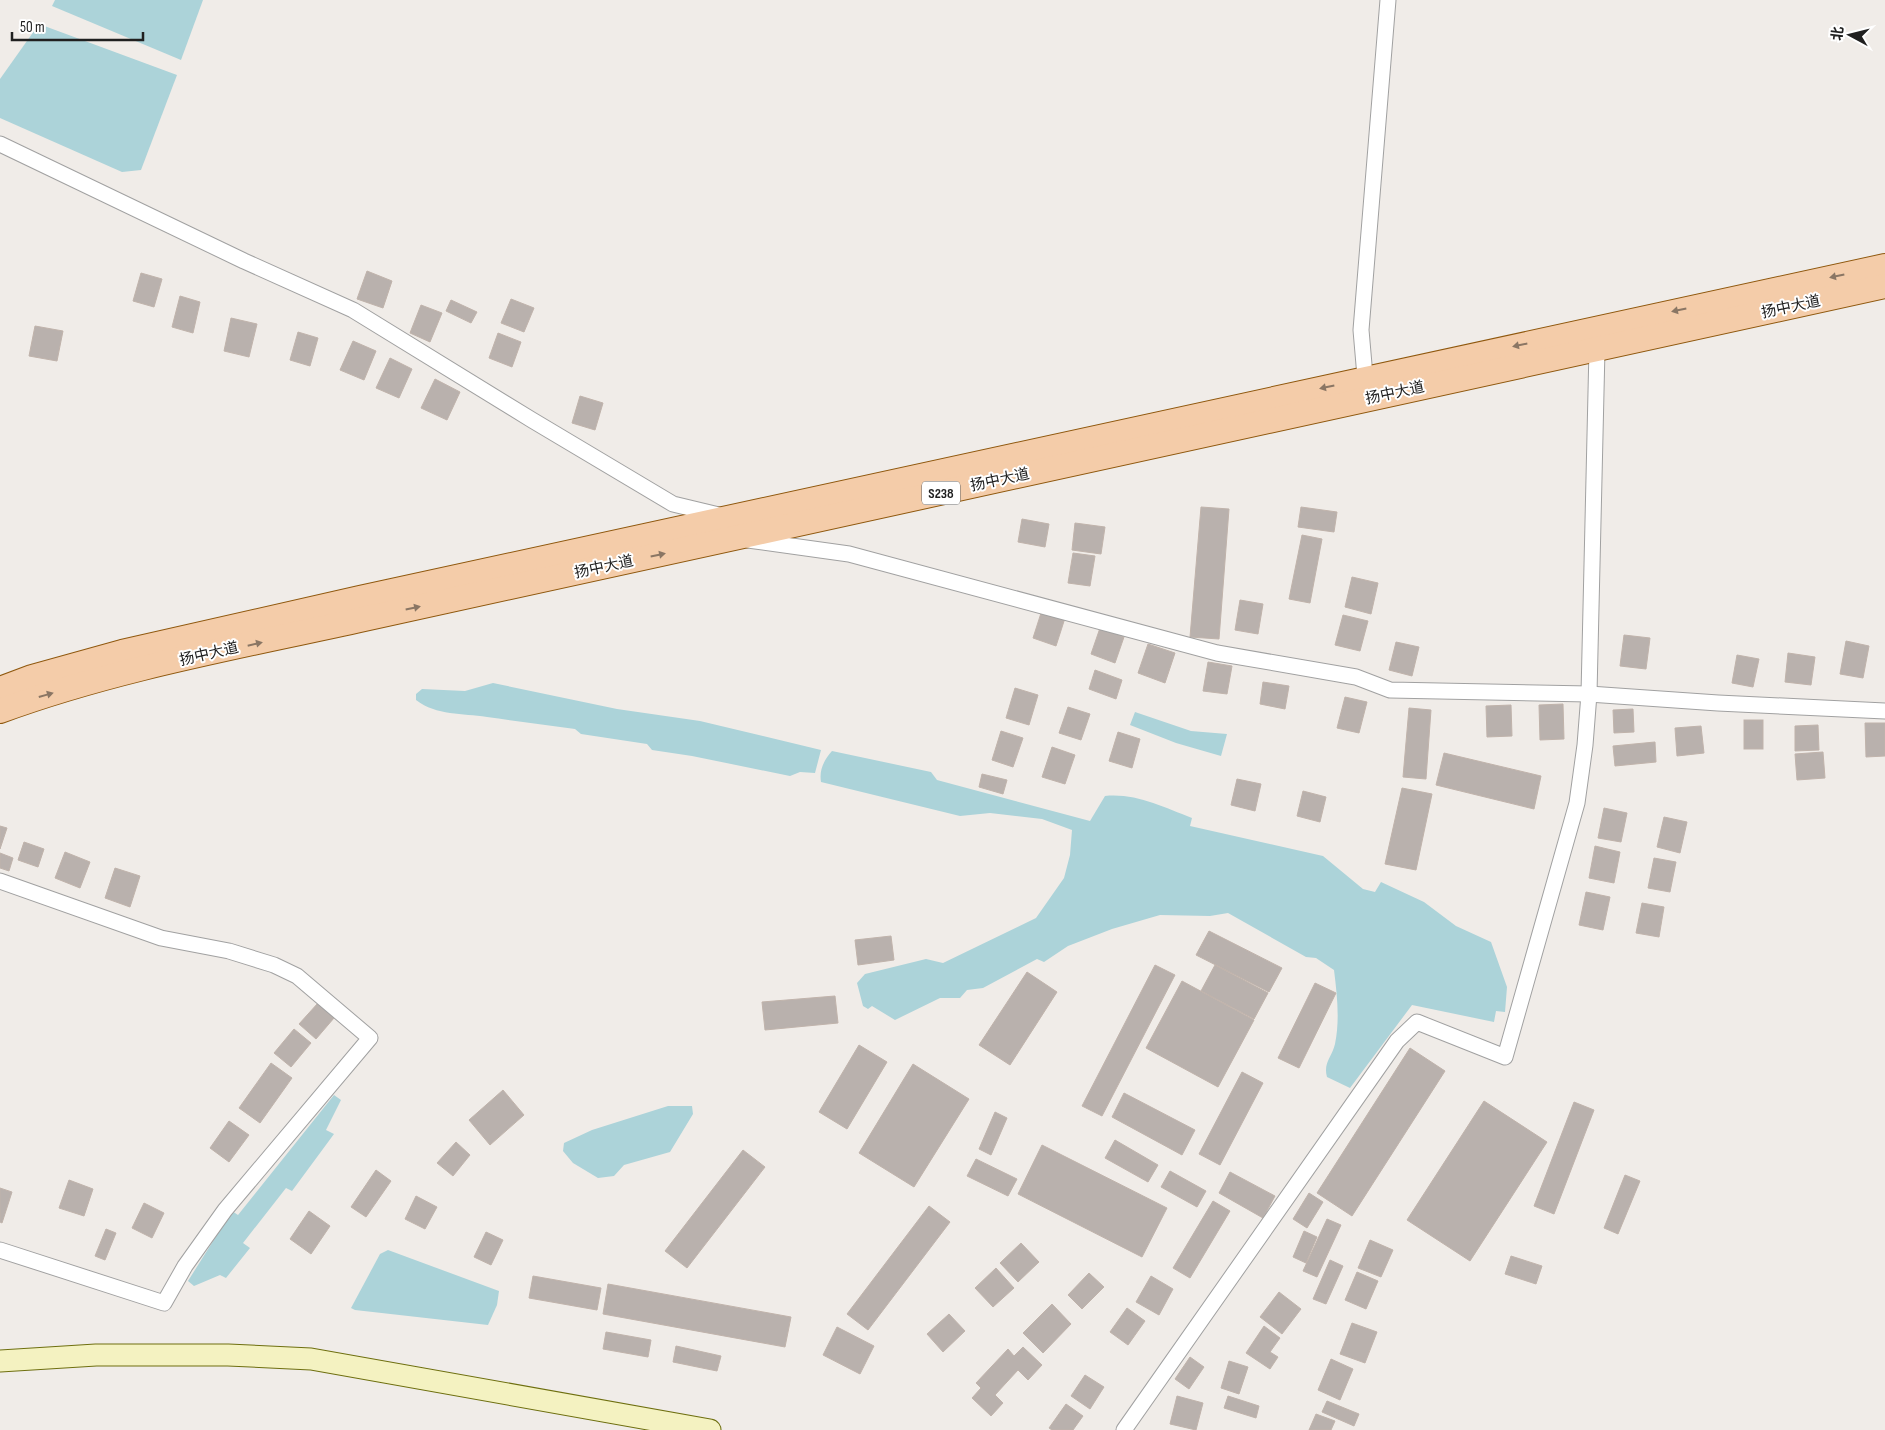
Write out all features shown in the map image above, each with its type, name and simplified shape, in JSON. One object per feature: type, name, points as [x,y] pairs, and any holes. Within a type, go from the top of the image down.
[{"type":"main road","name":"扬中大道","points":[[1596,339],[1885,266]]},
{"type":"main road","name":"扬中大道","points":[[0,711],[32,699],[126,673],[732,528],[1596,339],[1885,286]]},
{"type":"main road","name":"扬中大道","points":[[0,689],[32,677],[122,652],[360,598],[732,528]]},
{"type":"main road","points":[[0,1361],[96,1355],[228,1355],[311,1359],[710,1430]]},
{"type":"street","points":[[1366,389],[1361,330],[1388,0]]},
{"type":"street","points":[[0,144],[244,261],[353,310],[673,504],[732,528],[849,554],[1217,653],[1356,677],[1390,690],[1589,694],[1718,703],[1885,711]]},
{"type":"street","points":[[1124,1430],[1397,1041],[1417,1022],[1505,1057],[1577,803],[1585,745],[1589,694],[1596,339]]},
{"type":"street","points":[[0,882],[161,938],[229,951],[274,964],[296,976],[370,1038],[225,1210],[185,1266],[164,1303],[0,1250]]},
{"type":"water","points":[[55,0],[203,0],[181,60],[52,6]]},
{"type":"water","points":[[39,24],[177,75],[141,170],[122,172],[0,118],[0,79]]},
{"type":"water","points":[[493,683],[617,709],[700,721],[821,750],[815,773],[800,772],[790,776],[692,756],[652,750],[647,744],[581,734],[575,729],[450,713],[432,709],[416,700],[416,694],[422,689],[465,691]]},
{"type":"water","points":[[1135,712],[1191,731],[1227,734],[1221,756],[1176,743],[1130,725]]},
{"type":"water","points":[[832,751],[931,772],[937,780],[1090,821],[1105,796],[1139,799],[1192,818],[1190,826],[1323,856],[1363,889],[1375,892],[1381,882],[1424,902],[1456,926],[1491,942],[1507,987],[1505,1012],[1496,1011],[1494,1022],[1412,1005],[1350,1088],[1327,1077],[1326,1072],[1327,1064],[1334,1049],[1338,1016],[1334,970],[1316,958],[1306,957],[1228,913],[1210,916],[1160,915],[1112,929],[1068,946],[1044,962],[1037,959],[983,988],[967,990],[960,998],[940,998],[895,1020],[872,1006],[868,1009],[863,1006],[857,983],[865,974],[926,959],[943,963],[1036,918],[1064,878],[1070,855],[1072,830],[1042,819],[990,813],[960,816],[821,782],[823,765]]},
{"type":"water","points":[[334,1095],[341,1100],[326,1130],[334,1134],[292,1191],[286,1188],[243,1243],[250,1248],[226,1278],[220,1275],[194,1286],[188,1281],[232,1211],[238,1215]]},
{"type":"water","points":[[668,1106],[692,1106],[693,1114],[670,1152],[624,1165],[614,1176],[598,1178],[573,1163],[563,1151],[564,1143],[592,1130]]},
{"type":"water","points":[[388,1250],[499,1291],[497,1305],[488,1325],[351,1308],[380,1254]]},
{"type":"building","points":[[367,271],[392,281],[383,308],[357,299]]},
{"type":"building","points":[[141,273],[162,279],[154,307],[133,301]]},
{"type":"building","points":[[180,296],[200,302],[193,333],[172,327]]},
{"type":"building","points":[[511,299],[534,308],[524,332],[501,323]]},
{"type":"building","points":[[451,300],[477,312],[471,323],[446,311]]},
{"type":"building","points":[[421,305],[442,313],[430,342],[410,333]]},
{"type":"building","points":[[231,318],[257,324],[249,357],[224,351]]},
{"type":"building","points":[[35,326],[63,331],[57,361],[29,356]]},
{"type":"building","points":[[298,332],[318,338],[310,366],[290,360]]},
{"type":"building","points":[[498,333],[521,342],[512,367],[489,358]]},
{"type":"building","points":[[353,341],[376,351],[364,380],[340,370]]},
{"type":"building","points":[[390,358],[412,369],[399,398],[376,388]]},
{"type":"building","points":[[435,379],[460,392],[447,420],[421,408]]},
{"type":"building","points":[[580,396],[603,403],[595,430],[572,423]]},
{"type":"building","points":[[1201,507],[1229,509],[1219,639],[1190,637]]},
{"type":"building","points":[[1301,507],[1337,512],[1334,532],[1298,527]]},
{"type":"building","points":[[1022,519],[1049,524],[1045,547],[1018,542]]},
{"type":"building","points":[[1075,523],[1105,527],[1101,554],[1072,550]]},
{"type":"building","points":[[1302,535],[1322,539],[1310,603],[1289,599]]},
{"type":"building","points":[[1073,553],[1095,556],[1090,586],[1068,583]]},
{"type":"building","points":[[1352,577],[1378,583],[1371,614],[1345,607]]},
{"type":"building","points":[[1240,600],[1263,604],[1258,634],[1235,630]]},
{"type":"building","points":[[1042,610],[1065,618],[1056,646],[1033,638]]},
{"type":"building","points":[[1343,615],[1368,621],[1360,651],[1335,645]]},
{"type":"building","points":[[1100,628],[1124,637],[1115,663],[1091,654]]},
{"type":"building","points":[[1624,635],[1650,638],[1646,669],[1620,666]]},
{"type":"building","points":[[1846,641],[1869,646],[1863,678],[1840,674]]},
{"type":"building","points":[[1396,642],[1419,647],[1412,676],[1389,670]]},
{"type":"building","points":[[1148,644],[1175,653],[1165,683],[1138,673]]},
{"type":"building","points":[[1788,653],[1815,657],[1811,685],[1785,682]]},
{"type":"building","points":[[1737,655],[1759,659],[1753,687],[1732,683]]},
{"type":"building","points":[[1208,662],[1232,666],[1227,694],[1203,691]]},
{"type":"building","points":[[1095,670],[1122,680],[1116,699],[1089,689]]},
{"type":"building","points":[[1263,682],[1289,686],[1285,709],[1260,704]]},
{"type":"building","points":[[1015,688],[1038,695],[1029,725],[1006,718]]},
{"type":"building","points":[[1345,697],[1367,702],[1359,733],[1337,728]]},
{"type":"building","points":[[1563,704],[1564,739],[1540,740],[1539,705]]},
{"type":"building","points":[[1511,705],[1512,736],[1487,737],[1486,706]]},
{"type":"building","points":[[1068,707],[1090,714],[1081,740],[1059,733]]},
{"type":"building","points":[[1409,708],[1431,710],[1426,779],[1403,777]]},
{"type":"building","points":[[1633,709],[1634,732],[1614,733],[1613,710]]},
{"type":"building","points":[[1744,720],[1763,720],[1763,749],[1744,749]]},
{"type":"building","points":[[1865,723],[1885,723],[1885,756],[1866,757]]},
{"type":"building","points":[[1818,725],[1819,750],[1795,751],[1795,726]]},
{"type":"building","points":[[1701,726],[1704,753],[1677,756],[1675,728]]},
{"type":"building","points":[[1001,731],[1023,738],[1013,767],[992,760]]},
{"type":"building","points":[[1118,732],[1140,739],[1132,768],[1109,761]]},
{"type":"building","points":[[1655,742],[1656,762],[1615,766],[1613,746]]},
{"type":"building","points":[[1052,747],[1075,755],[1065,784],[1042,777]]},
{"type":"building","points":[[1823,752],[1825,778],[1797,780],[1795,754]]},
{"type":"building","points":[[1444,753],[1541,776],[1534,809],[1436,785]]},
{"type":"building","points":[[982,774],[1007,780],[1003,794],[979,787]]},
{"type":"building","points":[[1237,779],[1261,784],[1255,811],[1231,805]]},
{"type":"building","points":[[1402,788],[1432,794],[1416,870],[1385,864]]},
{"type":"building","points":[[1303,791],[1326,797],[1320,822],[1297,816]]},
{"type":"building","points":[[1604,808],[1627,813],[1621,842],[1598,838]]},
{"type":"building","points":[[1664,817],[1687,822],[1680,853],[1657,847]]},
{"type":"building","points":[[0,826],[7,828],[0,849]]},
{"type":"building","points":[[24,842],[44,849],[38,867],[18,860]]},
{"type":"building","points":[[1595,846],[1620,852],[1614,883],[1589,878]]},
{"type":"building","points":[[65,852],[90,862],[80,888],[55,878]]},
{"type":"building","points":[[0,853],[13,858],[9,871],[0,868]]},
{"type":"building","points":[[1654,858],[1676,862],[1670,892],[1648,888]]},
{"type":"building","points":[[115,868],[140,876],[130,907],[105,898]]},
{"type":"building","points":[[1586,892],[1610,897],[1603,930],[1579,925]]},
{"type":"building","points":[[1642,903],[1664,907],[1659,937],[1636,933]]},
{"type":"building","points":[[1209,931],[1282,968],[1269,992],[1196,955]]},
{"type":"building","points":[[891,936],[894,960],[858,965],[855,940]]},
{"type":"building","points":[[1155,965],[1175,975],[1102,1116],[1082,1106]]},
{"type":"building","points":[[1215,965],[1268,993],[1254,1019],[1201,991]]},
{"type":"building","points":[[1027,972],[1057,992],[1010,1065],[979,1045]]},
{"type":"building","points":[[1182,981],[1254,1020],[1218,1087],[1146,1048]]},
{"type":"building","points":[[1315,983],[1336,993],[1299,1068],[1278,1058]]},
{"type":"building","points":[[835,996],[838,1023],[765,1030],[762,1002]]},
{"type":"building","points":[[318,1003],[334,1018],[316,1039],[299,1024]]},
{"type":"building","points":[[294,1029],[311,1043],[291,1067],[274,1053]]},
{"type":"building","points":[[859,1045],[887,1062],[847,1129],[819,1112]]},
{"type":"building","points":[[1410,1048],[1445,1071],[1352,1216],[1317,1193]]},
{"type":"building","points":[[271,1063],[292,1078],[260,1123],[239,1108]]},
{"type":"building","points":[[913,1064],[969,1099],[914,1187],[859,1153]]},
{"type":"building","points":[[1242,1072],[1263,1083],[1220,1165],[1199,1154]]},
{"type":"building","points":[[503,1090],[524,1115],[490,1145],[469,1120]]},
{"type":"building","points":[[1124,1093],[1195,1130],[1182,1155],[1112,1117]]},
{"type":"building","points":[[1484,1101],[1547,1142],[1470,1261],[1407,1220]]},
{"type":"building","points":[[1574,1102],[1594,1110],[1554,1214],[1534,1206]]},
{"type":"building","points":[[995,1112],[1007,1118],[991,1155],[979,1149]]},
{"type":"building","points":[[229,1121],[249,1135],[229,1162],[210,1148]]},
{"type":"building","points":[[1115,1140],[1158,1165],[1148,1182],[1105,1158]]},
{"type":"building","points":[[456,1142],[470,1155],[453,1176],[437,1163]]},
{"type":"building","points":[[1042,1145],[1167,1208],[1142,1257],[1018,1194]]},
{"type":"building","points":[[743,1150],[765,1167],[687,1268],[665,1251]]},
{"type":"building","points":[[976,1159],[1017,1179],[1008,1196],[967,1176]]},
{"type":"building","points":[[376,1170],[391,1181],[366,1217],[351,1207]]},
{"type":"building","points":[[1170,1171],[1206,1191],[1197,1207],[1161,1187]]},
{"type":"building","points":[[1230,1172],[1275,1196],[1263,1218],[1219,1193]]},
{"type":"building","points":[[1625,1175],[1640,1181],[1618,1234],[1604,1228]]},
{"type":"building","points":[[69,1180],[93,1189],[84,1216],[59,1208]]},
{"type":"building","points":[[0,1188],[12,1192],[2,1223],[0,1222]]},
{"type":"building","points":[[1309,1193],[1323,1202],[1307,1228],[1293,1219]]},
{"type":"building","points":[[416,1196],[437,1207],[425,1229],[405,1219]]},
{"type":"building","points":[[1213,1201],[1230,1211],[1190,1278],[1173,1268]]},
{"type":"building","points":[[144,1203],[164,1213],[152,1238],[132,1228]]},
{"type":"building","points":[[929,1206],[950,1222],[868,1330],[847,1314]]},
{"type":"building","points":[[309,1211],[330,1226],[311,1254],[290,1239]]},
{"type":"building","points":[[1327,1219],[1341,1225],[1317,1277],[1303,1271]]},
{"type":"building","points":[[106,1229],[116,1233],[105,1260],[95,1256]]},
{"type":"building","points":[[1304,1231],[1317,1237],[1306,1263],[1293,1257]]},
{"type":"building","points":[[486,1232],[503,1240],[491,1265],[474,1257]]},
{"type":"building","points":[[1370,1240],[1393,1250],[1381,1277],[1358,1268]]},
{"type":"building","points":[[1021,1243],[1039,1262],[1018,1282],[1000,1263]]},
{"type":"building","points":[[1511,1256],[1542,1266],[1536,1284],[1505,1274]]},
{"type":"building","points":[[1330,1260],[1343,1266],[1326,1304],[1313,1299]]},
{"type":"building","points":[[996,1268],[1014,1288],[993,1307],[975,1288]]},
{"type":"building","points":[[1357,1272],[1378,1281],[1366,1309],[1345,1300]]},
{"type":"building","points":[[1089,1273],[1104,1287],[1082,1309],[1068,1295]]},
{"type":"building","points":[[533,1276],[601,1288],[597,1310],[529,1298]]},
{"type":"building","points":[[1151,1276],[1173,1289],[1159,1315],[1136,1302]]},
{"type":"building","points":[[608,1284],[791,1317],[785,1347],[603,1314]]},
{"type":"building","points":[[1279,1292],[1301,1309],[1282,1334],[1260,1317]]},
{"type":"building","points":[[1052,1304],[1071,1324],[1043,1353],[1023,1333]]},
{"type":"building","points":[[1127,1308],[1145,1321],[1128,1345],[1110,1332]]},
{"type":"building","points":[[949,1314],[965,1331],[943,1352],[927,1334]]},
{"type":"building","points":[[1352,1323],[1377,1332],[1365,1363],[1340,1354]]},
{"type":"building","points":[[1264,1326],[1280,1338],[1270,1352],[1278,1357],[1270,1369],[1246,1353]]},
{"type":"building","points":[[837,1327],[874,1346],[860,1374],[823,1355]]},
{"type":"building","points":[[606,1332],[651,1340],[648,1357],[603,1349]]},
{"type":"building","points":[[676,1346],[721,1356],[717,1371],[673,1362]]},
{"type":"building","points":[[1023,1347],[1042,1365],[1028,1380],[1018,1370],[995,1395],[1003,1403],[991,1416],[972,1398],[981,1388],[976,1383],[1008,1349],[1014,1356]]},
{"type":"building","points":[[1190,1357],[1204,1367],[1189,1389],[1175,1379]]},
{"type":"building","points":[[1331,1359],[1353,1369],[1340,1400],[1318,1390]]},
{"type":"building","points":[[1229,1361],[1248,1367],[1239,1394],[1221,1388]]},
{"type":"building","points":[[1085,1375],[1104,1387],[1090,1409],[1071,1396]]},
{"type":"building","points":[[1177,1396],[1203,1403],[1196,1430],[1170,1424]]},
{"type":"building","points":[[1228,1396],[1259,1406],[1256,1418],[1224,1408]]},
{"type":"building","points":[[1327,1401],[1359,1414],[1354,1426],[1322,1412]]},
{"type":"building","points":[[1066,1404],[1083,1416],[1073,1430],[1052,1430],[1049,1428]]},
{"type":"building","points":[[1316,1414],[1335,1421],[1331,1430],[1309,1430]]}]
